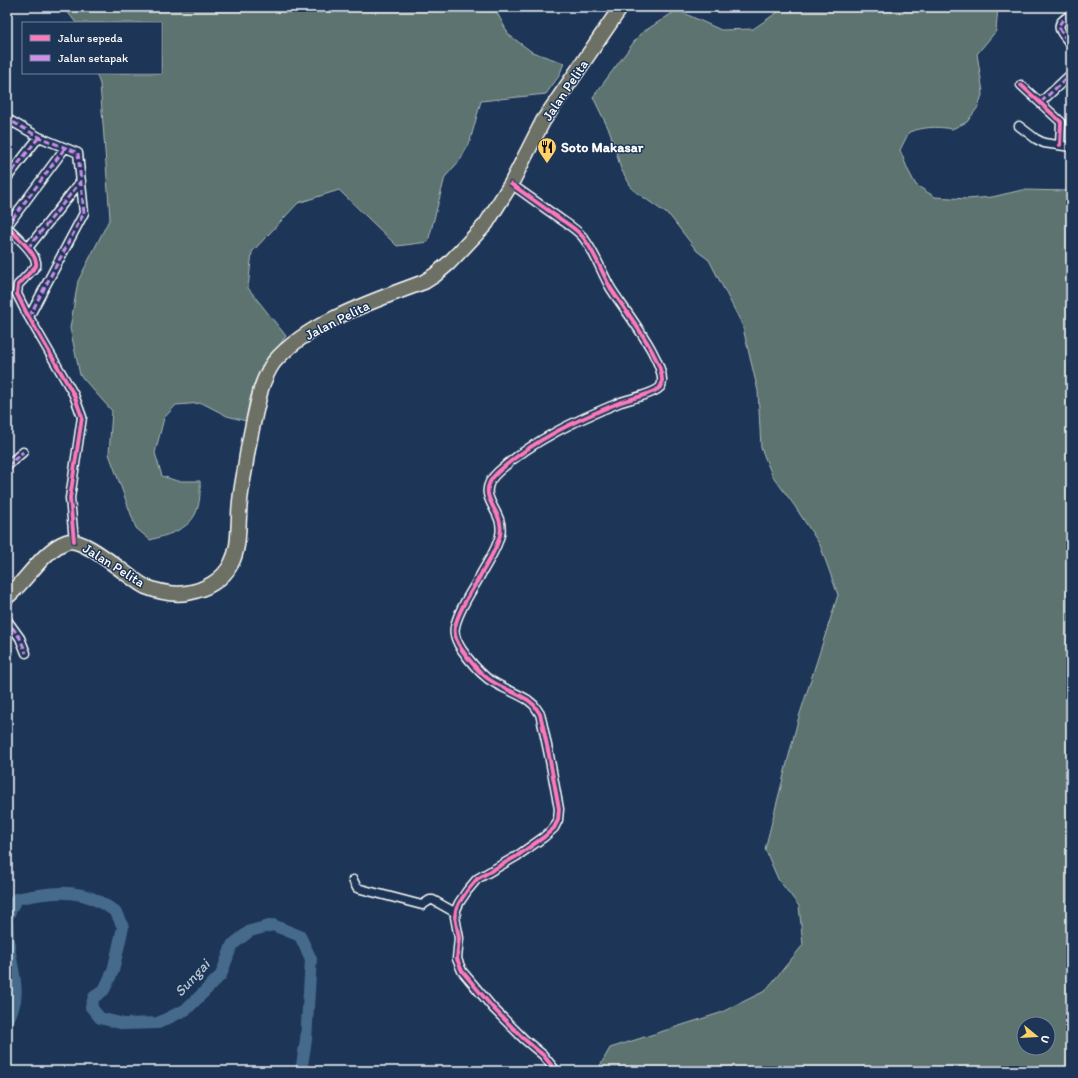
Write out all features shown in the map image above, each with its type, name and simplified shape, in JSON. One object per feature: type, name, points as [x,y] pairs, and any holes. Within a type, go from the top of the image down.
[{"type":"highway","name":"Jalan Pelita","points":[[7,598],[56,548],[67,542],[74,541],[95,552],[145,586],[159,591],[187,593],[213,584],[226,572],[237,550],[239,516],[245,467],[260,389],[274,362],[290,347],[318,327],[342,315],[424,282],[435,275],[463,249],[486,224],[511,184],[543,121],[621,7]]},
{"type":"street","points":[[1071,15],[1061,21],[1059,27],[1071,45]]},
{"type":"street","points":[[1041,102],[1071,74]]},
{"type":"street","points":[[1021,85],[1061,122],[1060,145]]},
{"type":"street","points":[[7,126],[11,122],[38,137],[78,153],[84,213],[29,318]]},
{"type":"street","points":[[1019,126],[1044,143],[1071,147]]},
{"type":"street","points":[[7,178],[38,137]]},
{"type":"street","points":[[65,148],[7,227],[28,248],[37,263],[36,266],[18,285],[17,294],[29,318],[74,396],[82,416],[70,498],[74,541]]},
{"type":"street","points":[[28,248],[81,181]]},
{"type":"street","points":[[511,184],[581,235],[590,248],[613,292],[629,313],[647,343],[658,364],[662,378],[662,384],[657,390],[621,403],[552,433],[508,463],[492,478],[488,484],[487,491],[500,522],[500,536],[493,553],[455,627],[455,635],[458,645],[480,673],[488,679],[528,700],[534,705],[540,714],[550,755],[558,809],[558,820],[554,828],[517,856],[477,879],[459,903],[456,913],[459,938],[458,959],[462,971],[493,1008],[543,1055],[556,1071]]},
{"type":"street","points":[[7,466],[23,452]]},
{"type":"street","points":[[7,620],[20,638],[26,654]]},
{"type":"street","points":[[353,880],[357,888],[422,905],[430,900],[433,900],[456,913]]},
{"type":"green space","points":[[64,7],[497,7],[496,11],[509,35],[532,52],[564,63],[559,76],[546,94],[481,101],[470,141],[461,159],[445,177],[428,242],[397,246],[339,190],[298,203],[252,252],[248,288],[286,336],[256,379],[249,402],[246,421],[227,416],[202,403],[176,405],[164,418],[155,453],[162,476],[177,481],[200,481],[200,495],[195,515],[190,522],[183,528],[150,540],[136,528],[109,454],[112,411],[80,375],[70,328],[78,281],[110,218],[100,84],[96,74],[162,74],[162,22],[75,22]]},
{"type":"green space","points":[[785,7],[998,7],[996,31],[977,54],[983,92],[978,107],[967,122],[952,129],[930,128],[909,132],[900,150],[916,185],[935,197],[967,199],[992,197],[1022,190],[1071,191],[1071,1071],[597,1071],[610,1048],[720,1013],[765,991],[803,945],[799,906],[778,879],[765,849],[798,720],[838,595],[820,545],[772,475],[761,448],[758,391],[742,324],[709,260],[697,251],[670,216],[633,190],[621,169],[610,132],[593,97],[640,34],[677,10],[721,30],[753,29]]},
{"type":"waterway","name":"Sungai","points":[[7,918],[16,899],[49,893],[72,893],[83,895],[113,910],[117,914],[123,927],[113,971],[104,990],[94,997],[91,1007],[100,1018],[124,1024],[158,1023],[187,1009],[221,975],[232,945],[250,931],[273,925],[300,936],[311,959],[306,1040],[301,1071]]},
{"type":"waterway","name":"Sungai","points":[[7,918],[9,949],[16,987],[16,995],[12,1012],[7,1020]]},
{"type":"marked path","points":[[1071,15],[1061,22],[1060,25],[1061,32],[1071,45]]},
{"type":"marked path","points":[[1041,102],[1071,74]]},
{"type":"marked path","points":[[7,126],[11,121],[39,137],[78,153],[84,213],[29,317]]},
{"type":"marked path","points":[[7,178],[39,137]]},
{"type":"marked path","points":[[7,226],[65,148]]},
{"type":"marked path","points":[[28,248],[81,181]]},
{"type":"marked path","points":[[7,466],[23,452]]},
{"type":"marked path","points":[[7,620],[20,638],[26,653]]},
{"type":"cycle path","points":[[1021,85],[1061,122],[1060,145]]},
{"type":"cycle path","points":[[511,184],[571,226],[582,236],[594,254],[610,287],[652,350],[662,376],[661,386],[659,389],[621,402],[556,432],[526,450],[498,472],[491,481],[488,489],[488,496],[501,526],[499,541],[462,608],[455,627],[455,636],[459,645],[467,657],[483,675],[502,687],[528,700],[534,705],[540,714],[559,809],[558,820],[554,828],[544,837],[517,856],[477,879],[467,891],[456,910],[455,917],[459,938],[457,959],[462,971],[493,1008],[524,1039],[543,1055],[556,1071]]},
{"type":"cycle path","points":[[7,227],[26,245],[36,261],[36,266],[18,285],[17,294],[74,395],[82,417],[70,498],[74,541]]},
{"type":"place","name":"Soto Makasar","points":[[547,164]]}]
